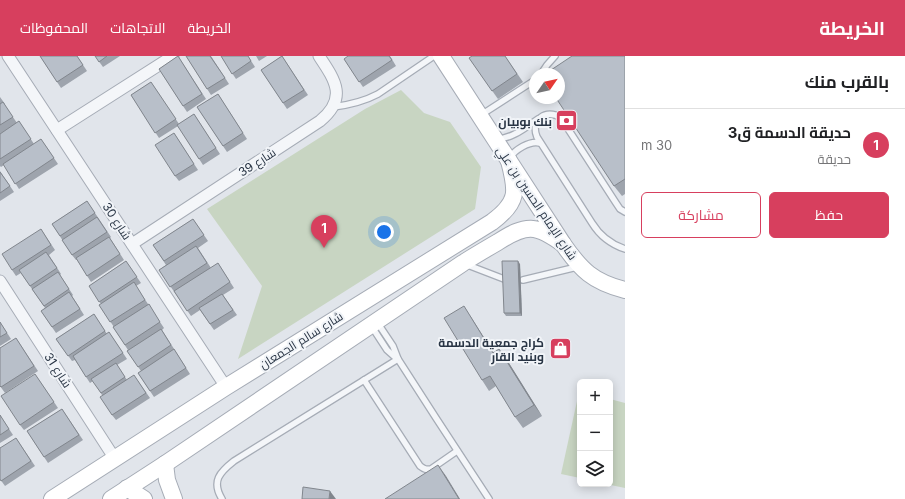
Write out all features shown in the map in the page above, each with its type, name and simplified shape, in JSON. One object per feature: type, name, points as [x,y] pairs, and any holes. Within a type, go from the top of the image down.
[{"type":"street","name":"شارع 30","points":[[8,56],[226,387]]},
{"type":"street","points":[[57,130],[173,56]]},
{"type":"street","points":[[319,56],[333,77],[336,85],[336,94],[333,107]]},
{"type":"street","name":"شارع الإمام الحسين بن علي","points":[[441,56],[563,244],[580,266],[587,273],[601,282],[625,290]]},
{"type":"street","name":"شارع 39","points":[[132,244],[320,121],[333,107]]},
{"type":"street","name":"شارع سالم الجمعان","points":[[52,499],[226,387],[492,222],[509,207],[514,196],[514,182],[509,161]]},
{"type":"street","points":[[111,499],[463,264],[512,233],[532,229],[544,232],[563,244]]},
{"type":"street","name":"شارع 31","points":[[0,281],[115,459]]},
{"type":"street","points":[[280,354],[289,354],[296,361],[298,368],[294,377]]},
{"type":"street","points":[[165,464],[167,480],[174,499]]},
{"type":"street","points":[[127,488],[144,499]]},
{"type":"lane","points":[[333,107],[352,104],[378,94],[434,56]]},
{"type":"lane","points":[[545,68],[555,56]]},
{"type":"lane","points":[[479,116],[529,84]]},
{"type":"lane","points":[[494,138],[503,139],[545,115],[556,115],[561,118],[620,209],[625,212]]},
{"type":"lane","points":[[540,118],[535,127],[535,132],[540,143],[598,232],[614,245],[625,249]]},
{"type":"lane","points":[[509,161],[511,156],[526,145],[533,142],[540,143]]},
{"type":"lane","points":[[463,264],[504,279]]},
{"type":"lane","points":[[523,280],[580,266]]},
{"type":"lane","points":[[374,324],[387,350],[398,359],[489,499]]},
{"type":"lane","points":[[222,499],[217,487],[217,479],[225,468],[398,359]]},
{"type":"lane","points":[[364,380],[420,466],[424,469],[431,469],[457,451]]},
{"type":"green space","points":[[401,90],[424,113],[450,122],[481,167],[475,209],[238,359],[262,286],[207,209],[365,109]]},
{"type":"green space","points":[[613,400],[625,403],[625,488],[613,485]]},
{"type":"green space","points":[[577,401],[577,477],[561,474]]},
{"type":"building","points":[[40,56],[77,56],[83,65],[57,82]]},
{"type":"building","points":[[95,56],[107,56],[99,62]]},
{"type":"building","points":[[178,56],[202,94],[183,106],[159,69]]},
{"type":"building","points":[[186,56],[210,56],[225,78],[207,89]]},
{"type":"building","points":[[221,56],[248,56],[251,61],[232,74]]},
{"type":"building","points":[[282,56],[304,90],[283,103],[261,70]]},
{"type":"building","points":[[348,56],[389,56],[392,60],[359,82],[344,59]]},
{"type":"building","points":[[472,56],[505,56],[517,74],[492,91],[469,58]]},
{"type":"building","points":[[572,56],[625,56],[625,179],[614,186],[560,104],[565,104],[565,68],[554,68]]},
{"type":"building","points":[[151,82],[176,119],[155,133],[131,95]]},
{"type":"building","points":[[218,94],[243,133],[223,146],[197,107]]},
{"type":"building","points":[[3,102],[13,117],[0,125],[0,104]]},
{"type":"building","points":[[194,114],[216,148],[199,159],[177,125]]},
{"type":"building","points":[[19,121],[31,139],[0,159],[0,134]]},
{"type":"building","points":[[174,133],[194,164],[175,176],[155,145]]},
{"type":"building","points":[[41,139],[54,158],[15,184],[3,164]]},
{"type":"building","points":[[0,172],[10,186],[0,193]]},
{"type":"building","points":[[87,201],[95,213],[60,236],[52,224]]},
{"type":"building","points":[[97,217],[107,232],[72,255],[62,240]]},
{"type":"building","points":[[193,219],[204,235],[164,261],[153,245]]},
{"type":"building","points":[[41,229],[51,245],[12,270],[2,254]]},
{"type":"building","points":[[109,237],[120,254],[87,276],[76,258]]},
{"type":"building","points":[[196,246],[207,263],[170,287],[159,270]]},
{"type":"building","points":[[46,252],[57,268],[30,286],[19,270]]},
{"type":"building","points":[[126,261],[137,277],[99,302],[89,286]]},
{"type":"building","points":[[502,261],[518,261],[520,313],[504,313]]},
{"type":"building","points":[[218,263],[230,282],[187,311],[174,291]]},
{"type":"building","points":[[58,272],[69,289],[44,306],[32,289]]},
{"type":"building","points":[[134,282],[145,300],[110,322],[99,305]]},
{"type":"building","points":[[69,292],[80,309],[52,327],[41,311]]},
{"type":"building","points":[[222,294],[233,310],[210,324],[199,308]]},
{"type":"building","points":[[149,304],[160,322],[125,345],[113,327]]},
{"type":"building","points":[[464,306],[493,353],[499,349],[534,405],[515,417],[490,376],[482,380],[444,318]]},
{"type":"building","points":[[94,314],[105,331],[68,356],[56,339]]},
{"type":"building","points":[[0,322],[7,333],[0,337]]},
{"type":"building","points":[[161,329],[171,345],[138,367],[127,351]]},
{"type":"building","points":[[109,332],[123,353],[86,377],[73,356]]},
{"type":"building","points":[[16,338],[34,366],[1,387],[0,348]]},
{"type":"building","points":[[174,349],[186,368],[150,391],[138,373]]},
{"type":"building","points":[[116,363],[125,377],[101,393],[91,379]]},
{"type":"building","points":[[35,374],[54,402],[20,425],[1,396]]},
{"type":"building","points":[[134,375],[146,393],[112,415],[100,397]]},
{"type":"building","points":[[62,409],[79,435],[44,457],[27,431]]},
{"type":"building","points":[[0,415],[9,429],[0,435]]},
{"type":"building","points":[[16,438],[31,461],[1,481],[0,448]]},
{"type":"building","points":[[438,465],[459,499],[385,499]]},
{"type":"building","points":[[303,487],[330,491],[329,499],[302,499]]},
{"type":"place","name":"بنك بوبيان","points":[[567,121]]},
{"type":"place","name":"حديقة الدسمة ق3","points":[[324,248]]},
{"type":"place","name":"كراج جمعية الدسمة وبنيد القار","points":[[560,349]]}]
